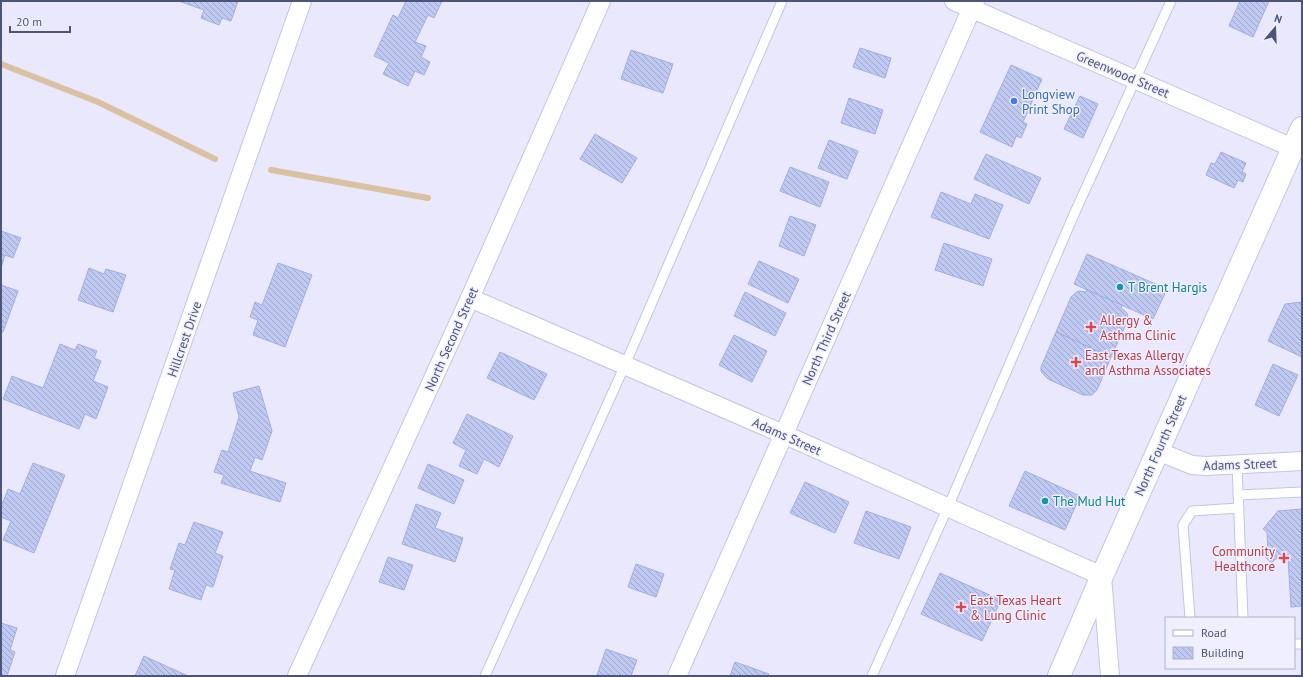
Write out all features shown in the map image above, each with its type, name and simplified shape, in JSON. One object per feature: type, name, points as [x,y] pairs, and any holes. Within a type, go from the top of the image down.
[{"type":"main road","name":"North Fourth Street","points":[[1059,676],[1102,576],[1302,128]]},
{"type":"street","name":"Hillcrest Drive","points":[[65,676],[302,1]]},
{"type":"street","name":"North Second Street","points":[[297,676],[470,298],[602,1]]},
{"type":"street","name":"Greenwood Street","points":[[954,1],[973,5],[1136,80],[1293,148]]},
{"type":"street","name":"North Third Street","points":[[677,676],[973,5]]},
{"type":"street","name":"Adams Street","points":[[470,298],[783,434],[1102,576]]},
{"type":"street","name":"Adams Street","points":[[1157,452],[1192,465],[1206,466],[1302,461]]},
{"type":"street","points":[[1102,576],[1110,676]]},
{"type":"lane","points":[[485,676],[625,365],[782,1]]},
{"type":"lane","points":[[872,676],[948,507],[1075,212],[1171,1]]},
{"type":"lane","points":[[1237,464],[1243,617]]},
{"type":"lane","points":[[1238,494],[1302,492]]},
{"type":"lane","points":[[1190,617],[1183,525],[1192,511],[1239,508]]},
{"type":"building","points":[[179,1],[238,1],[231,21],[222,18],[219,25],[201,18],[204,10]]},
{"type":"building","points":[[406,1],[442,1],[434,18],[428,15],[415,42],[426,46],[421,57],[430,62],[424,75],[415,71],[408,86],[383,74],[389,63],[374,56],[393,15],[398,18]]},
{"type":"building","points":[[1240,1],[1269,1],[1253,37],[1229,26]]},
{"type":"building","points":[[860,48],[891,58],[885,78],[853,67]]},
{"type":"building","points":[[631,50],[673,64],[663,93],[621,79]]},
{"type":"building","name":"Longview Print Shop","points":[[1011,65],[1042,79],[1023,122],[1027,124],[1021,138],[1016,136],[1012,147],[980,132]]},
{"type":"building","points":[[1080,96],[1098,104],[1083,138],[1064,129]]},
{"type":"building","points":[[849,98],[883,110],[875,134],[841,123]]},
{"type":"building","points":[[595,134],[637,158],[622,183],[580,159]]},
{"type":"building","points":[[829,140],[858,151],[847,179],[818,168]]},
{"type":"building","points":[[1221,152],[1246,163],[1242,172],[1246,174],[1243,182],[1238,180],[1234,188],[1206,175],[1211,163],[1215,164]]},
{"type":"building","points":[[986,154],[1041,178],[1029,204],[974,179]]},
{"type":"building","points":[[790,167],[829,182],[820,207],[780,191]]},
{"type":"building","points":[[941,192],[971,204],[975,194],[1003,205],[989,239],[931,217]]},
{"type":"building","points":[[790,216],[816,225],[804,256],[779,246]]},
{"type":"building","points":[[1,231],[21,238],[13,258],[5,255],[1,268]]},
{"type":"building","points":[[944,243],[992,259],[983,286],[935,270]]},
{"type":"building","name":"T Brent Hargis","points":[[1087,254],[1167,289],[1153,319],[1074,284]]},
{"type":"building","points":[[759,261],[799,279],[788,303],[748,284]]},
{"type":"building","points":[[278,263],[312,275],[285,347],[253,335],[258,320],[250,317],[255,302],[262,305]]},
{"type":"building","points":[[89,268],[104,274],[106,269],[126,275],[113,312],[78,300]]},
{"type":"building","points":[[1,285],[18,291],[3,332],[1,332]]},
{"type":"building","name":"Allergy & Asthma Clinic","points":[[1087,290],[1122,305],[1121,308],[1127,313],[1127,322],[1111,357],[1056,332],[1071,297],[1078,291],[1086,292]]},
{"type":"building","points":[[745,292],[786,313],[775,336],[734,316]]},
{"type":"building","points":[[1302,302],[1302,357],[1268,341],[1285,304]]},
{"type":"building","name":"East Texas Allergy and Asthma Associates","points":[[1056,332],[1111,357],[1097,390],[1092,395],[1083,395],[1048,379],[1041,371],[1041,367]]},
{"type":"building","points":[[734,335],[767,351],[752,382],[719,365]]},
{"type":"building","points":[[60,344],[75,350],[78,344],[97,351],[94,358],[101,361],[93,381],[108,387],[96,419],[85,414],[79,429],[3,399],[12,376],[43,388]]},
{"type":"building","points":[[500,352],[547,374],[534,400],[487,378]]},
{"type":"building","points":[[1273,364],[1298,375],[1279,416],[1255,405]]},
{"type":"building","points":[[259,386],[272,431],[262,460],[255,457],[250,471],[286,483],[280,502],[221,483],[224,475],[214,472],[222,450],[228,452],[239,417],[233,393]]},
{"type":"building","points":[[467,414],[513,436],[499,467],[484,459],[477,474],[459,466],[466,450],[453,443]]},
{"type":"building","points":[[33,463],[65,475],[34,553],[3,540],[11,521],[1,517],[1,507],[8,489],[20,494]]},
{"type":"building","points":[[428,464],[464,480],[454,504],[418,488]]},
{"type":"building","name":"The Mud Hut","points":[[1025,471],[1080,496],[1065,530],[1009,506]]},
{"type":"building","points":[[805,482],[849,502],[835,533],[790,513]]},
{"type":"building","points":[[416,504],[441,513],[435,528],[463,538],[455,562],[402,544]]},
{"type":"building","name":"Community Healthcore","points":[[1302,509],[1302,606],[1291,607],[1288,558],[1275,559],[1272,563],[1265,557],[1268,553],[1267,532],[1263,529],[1278,511]]},
{"type":"building","points":[[866,511],[911,527],[899,559],[854,543]]},
{"type":"building","points":[[194,522],[223,532],[215,553],[223,556],[213,587],[206,585],[201,600],[169,589],[175,570],[170,569],[179,543],[185,545]]},
{"type":"building","points":[[388,557],[413,565],[404,590],[379,582]]},
{"type":"building","points":[[636,564],[664,574],[656,597],[628,587]]},
{"type":"building","name":"East Texas Heart & Lung Clinic","points":[[940,573],[1001,600],[982,641],[921,614]]},
{"type":"building","points":[[1,623],[17,628],[10,650],[15,652],[7,676],[1,676]]},
{"type":"building","points":[[606,649],[637,660],[631,676],[597,675]]},
{"type":"building","points":[[144,656],[188,676],[135,676]]},
{"type":"building","points":[[735,662],[769,674],[768,676],[730,676]]},
{"type":"waterway","points":[[1,64],[98,102],[215,159]]},
{"type":"waterway","points":[[271,170],[428,198]]},
{"type":"place","name":"Longview Print Shop","points":[[1014,101]]},
{"type":"place","name":"T Brent Hargis","points":[[1120,287]]},
{"type":"place","name":"Allergy & Asthma Clinic","points":[[1091,327]]},
{"type":"place","name":"East Texas Allergy and Asthma Associates","points":[[1076,362]]},
{"type":"place","name":"The Mud Hut","points":[[1045,501]]},
{"type":"place","name":"Community Healthcore","points":[[1284,558]]},
{"type":"place","name":"East Texas Heart & Lung Clinic","points":[[961,607]]}]
